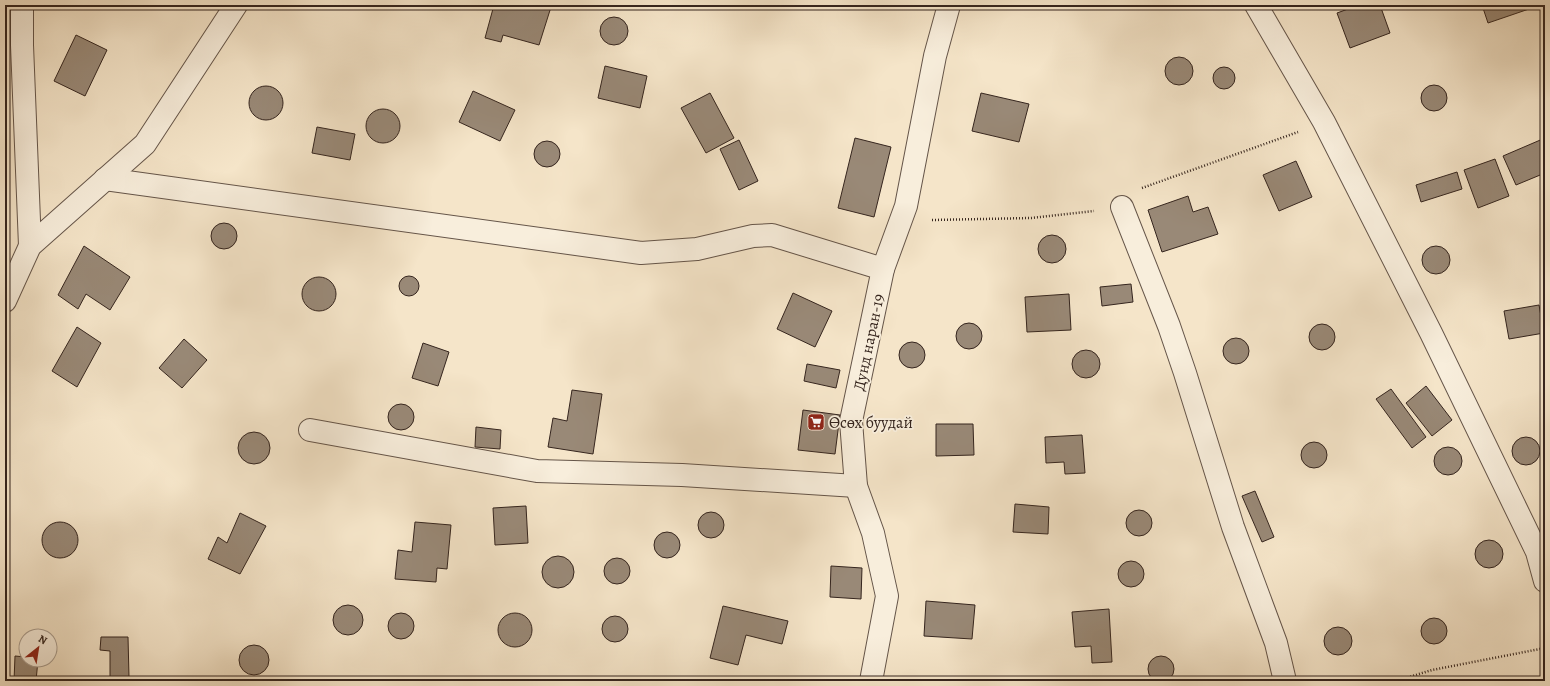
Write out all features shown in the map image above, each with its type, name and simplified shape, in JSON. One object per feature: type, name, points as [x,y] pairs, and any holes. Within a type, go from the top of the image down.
[{"type":"street","points":[[22,5],[22,45],[30,246]]},
{"type":"street","points":[[6,293],[30,246],[145,144],[236,5]]},
{"type":"street","name":"Дунд наран-19","points":[[871,681],[887,596],[873,533],[856,486],[851,421],[883,269],[906,206],[935,56],[949,5]]},
{"type":"street","points":[[1256,5],[1324,122],[1431,333],[1534,545],[1545,582]]},
{"type":"street","points":[[105,180],[641,253],[697,249],[753,236],[772,235],[883,269]]},
{"type":"street","points":[[1122,207],[1169,326],[1233,527],[1276,643],[1285,681]]},
{"type":"street","points":[[310,430],[537,471],[682,475],[856,486]]},
{"type":"path","points":[[1136,190],[1324,122]]},
{"type":"path","points":[[906,206],[916,220],[1031,218],[1100,211]]},
{"type":"path","points":[[1396,681],[1432,670],[1545,648]]},
{"type":"building","points":[[494,5],[508,9],[509,5],[544,5],[551,7],[539,45],[503,35],[501,42],[485,38]]},
{"type":"building","points":[[1359,5],[1380,5],[1390,33],[1350,48],[1337,13]]},
{"type":"building","points":[[1482,5],[1527,5],[1529,9],[1488,23]]},
{"type":"building","points":[[614,17],[624,21],[628,31],[624,41],[614,45],[604,41],[600,31],[604,21]]},
{"type":"building","points":[[76,35],[107,50],[85,96],[54,81]]},
{"type":"building","points":[[1179,57],[1189,61],[1193,71],[1189,81],[1179,85],[1169,81],[1165,71],[1169,61]]},
{"type":"building","points":[[605,66],[647,76],[640,108],[598,98]]},
{"type":"building","points":[[1224,67],[1232,70],[1235,78],[1232,86],[1224,89],[1216,86],[1213,78],[1216,70]]},
{"type":"building","points":[[1434,85],[1444,88],[1447,98],[1444,108],[1434,111],[1424,108],[1421,98],[1424,88]]},
{"type":"building","points":[[263,86],[269,86],[278,91],[282,97],[282,109],[278,115],[269,120],[263,120],[254,115],[249,106],[249,100],[254,91]]},
{"type":"building","points":[[473,91],[515,110],[500,141],[459,122]]},
{"type":"building","points":[[710,93],[734,138],[706,153],[681,108]]},
{"type":"building","points":[[981,93],[1029,104],[1019,142],[972,131]]},
{"type":"building","points":[[383,109],[395,114],[400,126],[395,138],[383,143],[371,138],[366,126],[371,114]]},
{"type":"building","points":[[317,127],[355,134],[350,160],[312,153]]},
{"type":"building","points":[[855,138],[891,147],[874,217],[838,208]]},
{"type":"building","points":[[1545,138],[1545,173],[1516,185],[1503,156]]},
{"type":"building","points":[[739,140],[758,181],[739,190],[720,149]]},
{"type":"building","points":[[547,141],[556,145],[560,154],[556,163],[547,167],[538,163],[534,154],[538,145]]},
{"type":"building","points":[[1495,159],[1509,196],[1478,208],[1464,170]]},
{"type":"building","points":[[1296,161],[1312,197],[1279,211],[1263,175]]},
{"type":"building","points":[[1457,172],[1462,189],[1421,202],[1416,185]]},
{"type":"building","points":[[1188,196],[1193,212],[1208,207],[1218,234],[1162,252],[1148,210]]},
{"type":"building","points":[[224,223],[233,227],[237,236],[233,245],[224,249],[215,245],[211,236],[215,227]]},
{"type":"building","points":[[1052,235],[1062,239],[1066,249],[1062,259],[1052,263],[1042,259],[1038,249],[1042,239]]},
{"type":"building","points":[[84,246],[130,277],[110,310],[86,294],[78,309],[58,295]]},
{"type":"building","points":[[1436,246],[1446,250],[1450,260],[1446,270],[1436,274],[1426,270],[1422,260],[1426,250]]},
{"type":"building","points":[[409,276],[416,279],[419,286],[416,293],[409,296],[402,293],[399,286],[402,279]]},
{"type":"building","points":[[319,277],[331,282],[336,294],[331,306],[319,311],[307,306],[302,294],[307,282]]},
{"type":"building","points":[[1131,284],[1133,302],[1102,306],[1100,287]]},
{"type":"building","points":[[793,293],[832,311],[815,347],[777,329]]},
{"type":"building","points":[[1069,294],[1071,330],[1027,332],[1025,297]]},
{"type":"building","points":[[1539,305],[1544,333],[1509,339],[1504,311]]},
{"type":"building","points":[[969,323],[978,327],[982,336],[978,345],[969,349],[960,345],[956,336],[960,327]]},
{"type":"building","points":[[1322,324],[1332,327],[1335,337],[1332,347],[1322,350],[1312,347],[1309,337],[1312,327]]},
{"type":"building","points":[[77,327],[101,343],[77,387],[52,371]]},
{"type":"building","points":[[1236,338],[1246,341],[1249,351],[1246,361],[1236,364],[1226,361],[1223,351],[1226,341]]},
{"type":"building","points":[[184,339],[207,360],[182,388],[159,368]]},
{"type":"building","points":[[912,342],[922,345],[925,355],[922,365],[912,368],[902,365],[899,355],[902,345]]},
{"type":"building","points":[[423,343],[449,352],[438,386],[412,378]]},
{"type":"building","points":[[1086,350],[1096,354],[1100,364],[1096,374],[1086,378],[1076,374],[1072,364],[1076,354]]},
{"type":"building","points":[[807,364],[840,370],[836,388],[804,381]]},
{"type":"building","points":[[1426,386],[1452,420],[1432,436],[1406,403]]},
{"type":"building","points":[[1391,389],[1426,437],[1412,448],[1376,399]]},
{"type":"building","points":[[572,390],[602,394],[593,454],[548,447],[553,418],[567,421]]},
{"type":"building","points":[[401,404],[411,407],[414,417],[411,427],[401,430],[391,427],[388,417],[391,407]]},
{"type":"building","points":[[803,410],[840,415],[835,454],[798,450]]},
{"type":"building","points":[[936,424],[973,424],[974,455],[936,456]]},
{"type":"building","points":[[476,427],[501,430],[500,449],[475,447]]},
{"type":"building","points":[[254,432],[263,435],[267,439],[270,448],[267,457],[263,461],[254,464],[245,461],[241,457],[238,448],[241,439],[245,435]]},
{"type":"building","points":[[1082,435],[1085,473],[1065,474],[1064,462],[1046,463],[1045,437]]},
{"type":"building","points":[[1526,437],[1536,441],[1540,451],[1536,461],[1526,465],[1516,461],[1512,451],[1516,441]]},
{"type":"building","points":[[1314,442],[1324,445],[1327,455],[1324,465],[1314,468],[1304,465],[1301,455],[1304,445]]},
{"type":"building","points":[[1448,447],[1458,451],[1462,461],[1458,471],[1448,475],[1438,471],[1434,461],[1438,451]]},
{"type":"building","points":[[1255,491],[1274,537],[1262,542],[1242,496]]},
{"type":"building","points":[[1015,504],[1049,507],[1048,534],[1013,532]]},
{"type":"building","points":[[526,506],[528,543],[495,545],[493,508]]},
{"type":"building","points":[[1139,510],[1149,513],[1152,523],[1149,533],[1139,536],[1129,533],[1126,523],[1129,513]]},
{"type":"building","points":[[711,512],[721,515],[724,525],[721,535],[711,538],[701,535],[698,525],[701,515]]},
{"type":"building","points":[[240,513],[266,526],[240,574],[208,559],[218,537],[227,543]]},
{"type":"building","points":[[64,522],[73,527],[77,533],[77,547],[73,553],[64,558],[56,558],[47,553],[43,547],[42,536],[47,527],[53,523]]},
{"type":"building","points":[[415,522],[451,525],[447,569],[437,568],[436,582],[395,579],[398,550],[412,552]]},
{"type":"building","points":[[667,532],[677,535],[680,545],[677,555],[667,558],[657,555],[654,545],[657,535]]},
{"type":"building","points":[[1489,540],[1499,544],[1503,554],[1499,564],[1489,568],[1479,564],[1475,554],[1479,544]]},
{"type":"building","points":[[558,556],[569,561],[574,572],[569,583],[558,588],[547,583],[542,572],[547,561]]},
{"type":"building","points":[[617,558],[626,562],[630,571],[626,580],[617,584],[608,580],[604,571],[608,562]]},
{"type":"building","points":[[1131,561],[1141,564],[1144,574],[1141,584],[1131,587],[1121,584],[1118,574],[1121,564]]},
{"type":"building","points":[[831,566],[862,568],[861,599],[830,597]]},
{"type":"building","points":[[926,601],[975,605],[972,639],[924,636]]},
{"type":"building","points":[[348,605],[359,609],[363,620],[359,631],[348,635],[337,631],[333,620],[337,609]]},
{"type":"building","points":[[723,606],[788,621],[782,644],[746,635],[738,665],[710,658]]},
{"type":"building","points":[[1109,609],[1112,662],[1092,663],[1091,646],[1075,647],[1072,612]]},
{"type":"building","points":[[401,613],[410,617],[414,626],[410,635],[401,639],[392,635],[388,626],[392,617]]},
{"type":"building","points":[[515,613],[527,618],[532,630],[527,642],[515,647],[503,642],[498,630],[503,618]]},
{"type":"building","points":[[615,616],[625,619],[628,629],[625,639],[615,642],[605,639],[602,629],[605,619]]},
{"type":"building","points":[[1434,618],[1444,621],[1447,631],[1444,641],[1434,644],[1424,641],[1421,631],[1424,621]]},
{"type":"building","points":[[1338,627],[1348,631],[1352,641],[1348,651],[1338,655],[1328,651],[1324,641],[1328,631]]},
{"type":"building","points":[[101,637],[128,637],[129,677],[110,677],[110,651],[100,650]]},
{"type":"building","points":[[254,645],[260,646],[268,654],[268,666],[260,674],[254,675],[248,674],[240,666],[239,660],[240,654],[248,646]]},
{"type":"building","points":[[15,656],[18,656],[18,668],[37,668],[36,681],[14,681]]},
{"type":"building","points":[[1161,656],[1170,660],[1174,669],[1170,678],[1161,682],[1152,678],[1148,669],[1152,660]]},
{"type":"building","points":[[833,677],[854,679],[853,681],[832,681]]},
{"type":"place","name":"Өсөх буудай","points":[[816,422]]}]
